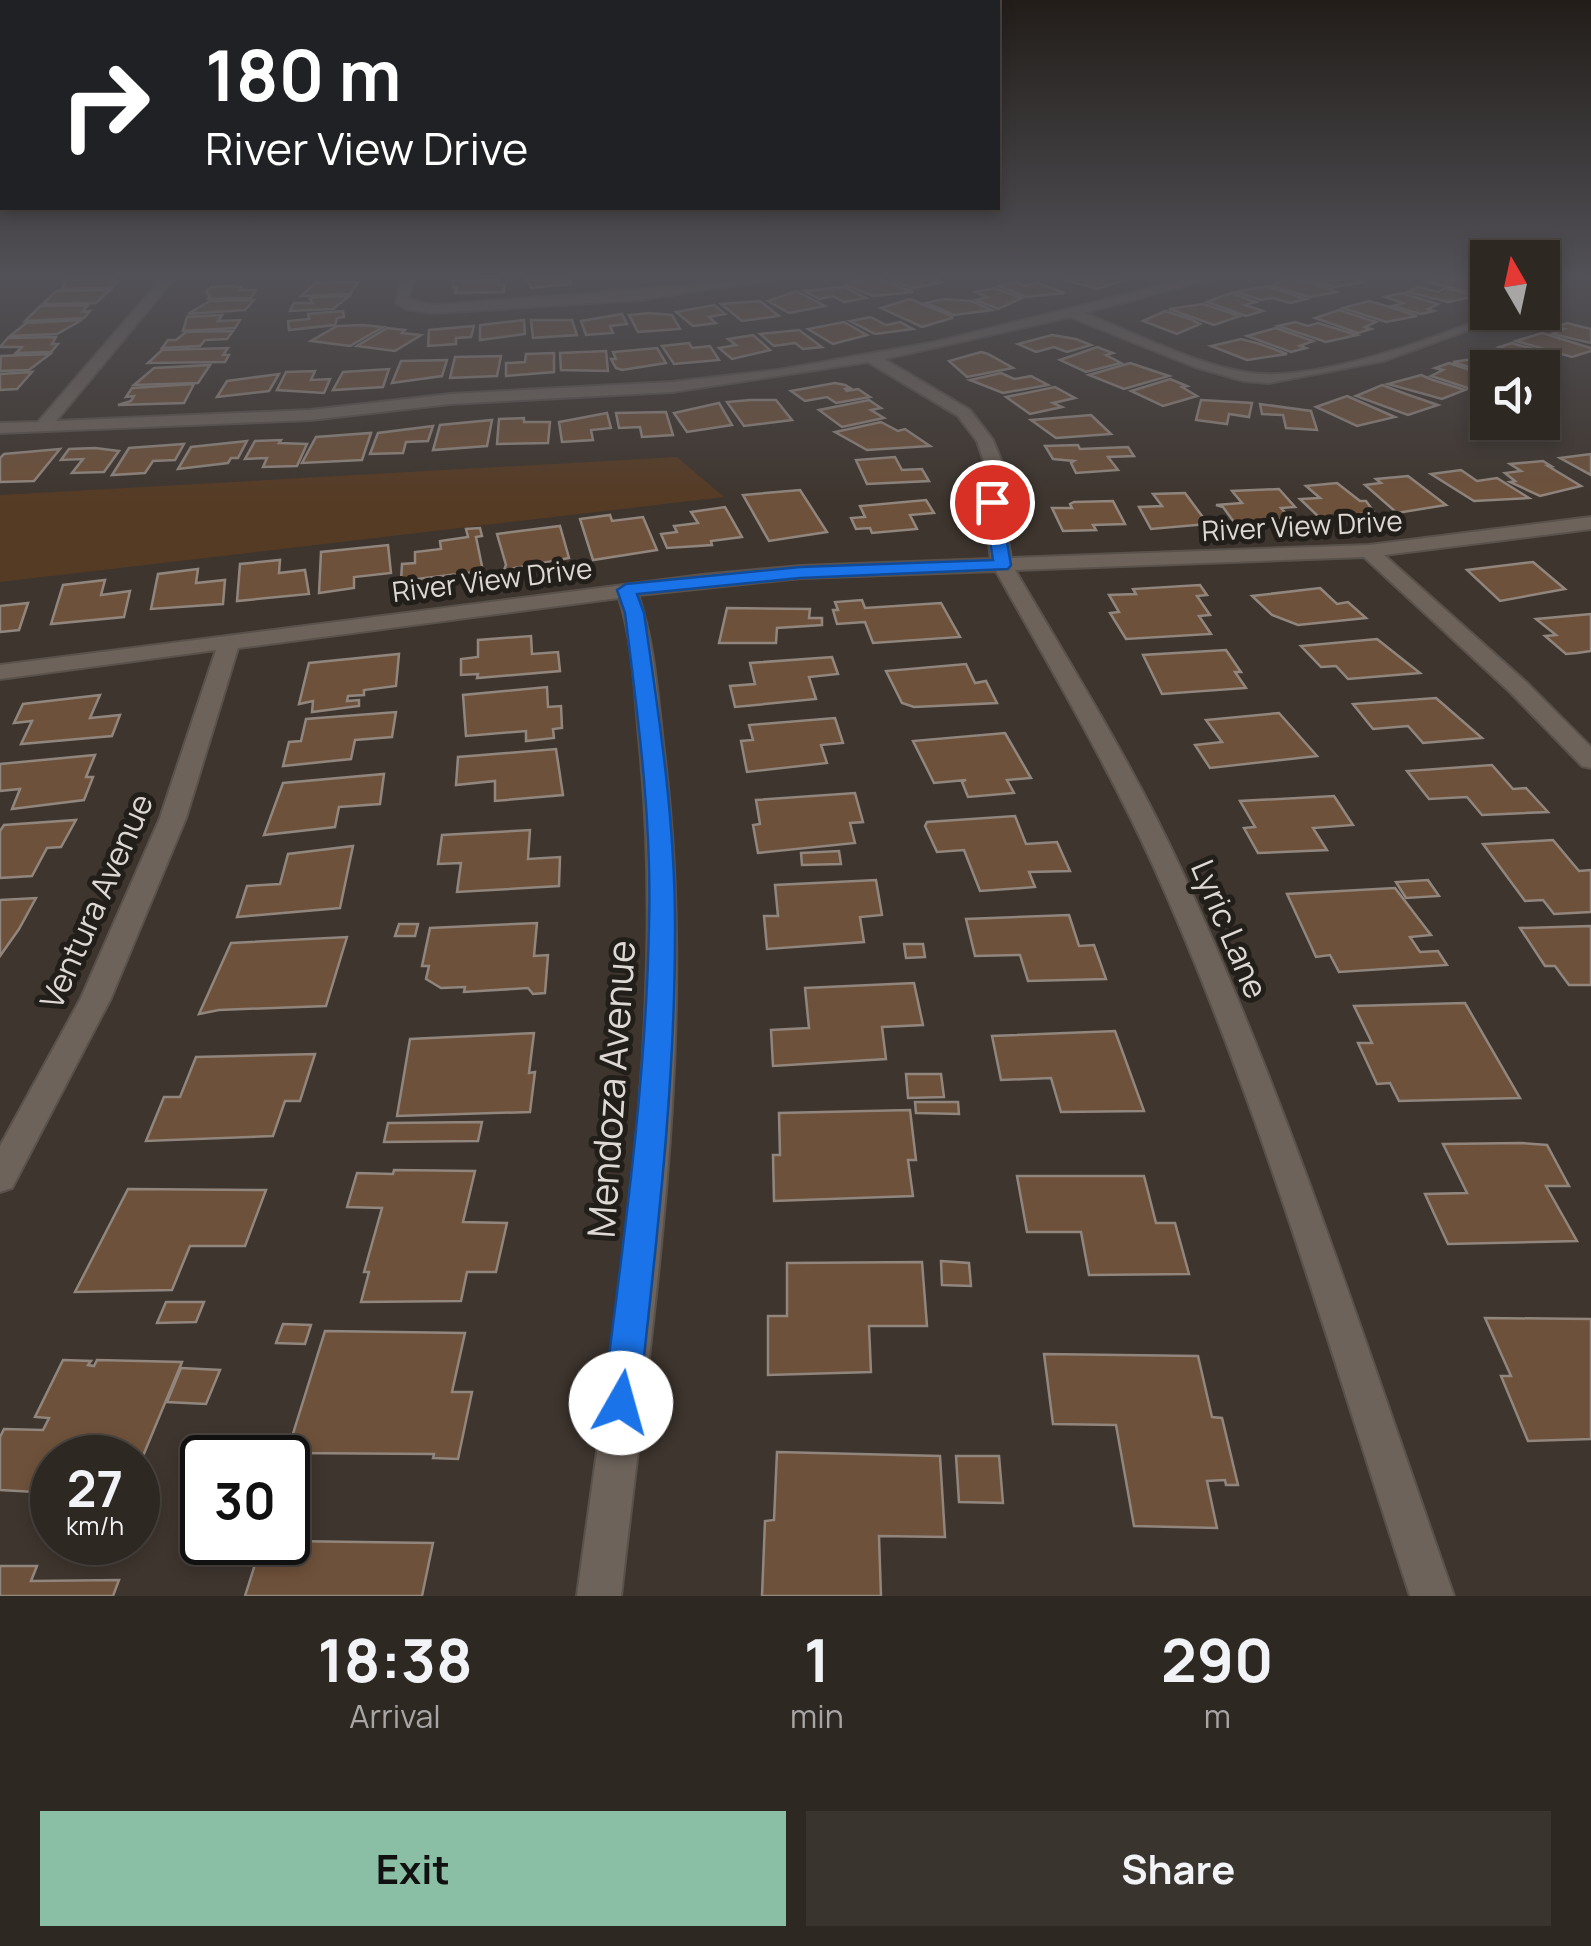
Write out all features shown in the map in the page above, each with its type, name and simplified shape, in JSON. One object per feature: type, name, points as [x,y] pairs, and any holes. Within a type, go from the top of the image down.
[{"type":"street","points":[[44,426],[105,353]]},
{"type":"street","points":[[0,428],[310,415],[450,400],[654,388],[895,353]]},
{"type":"street","points":[[1181,353],[1246,378],[1281,380],[1383,353]]},
{"type":"street","name":"Lyric Lane","points":[[872,359],[964,414],[985,440],[996,470],[992,502],[1002,565],[1066,675],[1166,865],[1268,1114],[1432,1596]]},
{"type":"street","name":"River View Drive","points":[[0,672],[626,590],[800,572],[1369,551],[1591,523]]},
{"type":"street","points":[[1369,551],[1518,686],[1591,761]]},
{"type":"street","name":"Mendoza Avenue","points":[[599,1596],[652,1132],[662,924],[656,769],[634,613],[626,590]]},
{"type":"street","name":"Ventura Avenue","points":[[0,1178],[96,998],[173,818],[224,666],[228,642]]},
{"type":"shaded area","points":[[677,457],[724,497],[0,582],[0,495]]},
{"type":"building","points":[[158,353],[229,355],[225,362],[148,363]]},
{"type":"building","points":[[554,353],[554,372],[506,376],[506,363],[525,362],[526,354]]},
{"type":"building","points":[[560,353],[606,353],[608,371],[561,370]]},
{"type":"building","points":[[614,353],[660,353],[666,363],[622,370],[611,359],[616,359]]},
{"type":"building","points":[[667,353],[715,353],[719,360],[674,364]]},
{"type":"building","points":[[725,353],[755,353],[732,359]]},
{"type":"building","points":[[986,353],[1013,368],[967,377],[949,361]]},
{"type":"building","points":[[1079,353],[1111,353],[1106,355],[1121,363],[1086,372],[1060,360]]},
{"type":"building","points":[[1230,353],[1287,354],[1247,360]]},
{"type":"building","points":[[50,354],[29,370],[0,371],[1,356]]},
{"type":"building","points":[[501,356],[497,376],[450,378],[455,357]]},
{"type":"building","points":[[1470,359],[1470,367],[1453,362]]},
{"type":"building","points":[[447,360],[442,376],[392,383],[401,361]]},
{"type":"building","points":[[1130,363],[1169,376],[1124,389],[1089,375]]},
{"type":"building","points":[[1449,363],[1470,370],[1470,389],[1431,376],[1443,370],[1435,368]]},
{"type":"building","points":[[210,365],[198,383],[134,385],[154,368]]},
{"type":"building","points":[[389,369],[383,387],[333,390],[343,372]]},
{"type":"building","points":[[315,371],[311,380],[330,379],[324,393],[277,390],[286,372]]},
{"type":"building","points":[[32,372],[17,389],[0,390],[0,374]]},
{"type":"building","points":[[1001,373],[1014,379],[1031,376],[1048,385],[1003,393],[970,380]]},
{"type":"building","points":[[279,374],[269,391],[217,397],[227,381]]},
{"type":"building","points":[[1421,375],[1465,390],[1442,399],[1388,384]]},
{"type":"building","points":[[1170,379],[1187,386],[1182,387],[1197,396],[1163,406],[1131,391]]},
{"type":"building","points":[[835,383],[870,397],[836,403],[827,397],[805,401],[791,391]]},
{"type":"building","points":[[194,384],[184,403],[118,405],[131,401],[134,396],[126,397],[132,388]]},
{"type":"building","points":[[1382,385],[1438,405],[1408,415],[1356,396]]},
{"type":"building","points":[[1055,387],[1075,398],[1053,403],[1062,407],[1030,414],[1006,397]]},
{"type":"building","points":[[1347,396],[1395,417],[1357,426],[1316,407]]},
{"type":"building","points":[[776,400],[792,420],[744,426],[727,402]]},
{"type":"building","points":[[869,400],[881,408],[871,410],[884,418],[842,427],[819,410]]},
{"type":"building","points":[[1201,400],[1252,403],[1249,417],[1229,414],[1227,424],[1196,420]]},
{"type":"building","points":[[719,403],[732,425],[687,432],[674,413]]},
{"type":"building","points":[[1260,404],[1311,411],[1317,430],[1286,428],[1283,415],[1262,414]]},
{"type":"building","points":[[666,412],[673,435],[642,437],[640,427],[619,428],[616,413]]},
{"type":"building","points":[[607,413],[611,428],[591,430],[593,440],[562,442],[559,422]]},
{"type":"building","points":[[1091,415],[1111,434],[1056,438],[1031,420]]},
{"type":"building","points":[[524,418],[524,422],[550,422],[548,443],[497,444],[499,419]]},
{"type":"building","points":[[492,420],[487,446],[433,450],[440,425]]},
{"type":"building","points":[[881,422],[898,431],[905,429],[930,446],[867,450],[835,432]]},
{"type":"building","points":[[433,426],[428,441],[406,442],[403,453],[370,454],[378,433]]},
{"type":"building","points":[[371,433],[362,460],[302,463],[316,437]]},
{"type":"building","points":[[281,440],[279,443],[307,444],[297,466],[263,467],[267,458],[245,459],[255,441]]},
{"type":"building","points":[[247,441],[238,458],[231,458],[228,463],[178,469],[191,447]]},
{"type":"building","points":[[184,444],[175,460],[153,461],[145,473],[112,475],[129,448]]},
{"type":"building","points":[[1078,445],[1080,449],[1128,447],[1134,456],[1108,457],[1118,470],[1076,473],[1071,463],[1074,461],[1053,459],[1045,446]]},
{"type":"building","points":[[60,449],[34,481],[0,482],[0,458],[4,454]]},
{"type":"building","points":[[69,449],[119,451],[104,472],[72,473],[83,459],[61,460]]},
{"type":"building","points":[[1591,454],[1591,475],[1560,458]]},
{"type":"building","points":[[895,457],[902,470],[922,469],[929,481],[867,484],[856,460]]},
{"type":"building","points":[[1543,461],[1581,486],[1540,496],[1510,482],[1515,481],[1505,473],[1521,471],[1510,464]]},
{"type":"building","points":[[1461,470],[1477,481],[1497,478],[1529,498],[1474,501],[1431,474]]},
{"type":"building","points":[[1408,476],[1446,505],[1397,513],[1365,485],[1381,483],[1376,479]]},
{"type":"building","points":[[1337,483],[1360,501],[1366,501],[1374,512],[1322,520],[1300,499],[1320,498],[1306,486]]},
{"type":"building","points":[[1279,489],[1295,507],[1281,508],[1290,518],[1236,525],[1223,507],[1216,505],[1242,503],[1232,491]]},
{"type":"building","points":[[800,490],[827,532],[769,541],[743,495]]},
{"type":"building","points":[[1185,493],[1208,524],[1151,529],[1139,507],[1162,506],[1153,494]]},
{"type":"building","points":[[926,500],[934,513],[910,515],[917,529],[872,533],[870,528],[856,529],[851,518],[865,517],[860,506]]},
{"type":"building","points":[[1113,501],[1125,524],[1093,525],[1096,530],[1063,531],[1052,508],[1072,508],[1070,504],[1074,502]]},
{"type":"building","points":[[725,507],[742,537],[711,541],[712,545],[667,548],[661,534],[677,532],[674,526],[698,523],[691,512]]},
{"type":"building","points":[[610,515],[612,521],[643,517],[657,550],[593,560],[580,519]]},
{"type":"building","points":[[560,526],[569,558],[504,570],[497,534]]},
{"type":"building","points":[[480,528],[482,536],[476,537],[483,571],[401,581],[402,564],[415,563],[415,552],[441,549],[440,541],[468,537],[466,529]]},
{"type":"building","points":[[388,545],[391,573],[354,577],[354,588],[319,593],[321,552]]},
{"type":"building","points":[[280,560],[279,573],[305,570],[309,594],[237,601],[240,564]]},
{"type":"building","points":[[1533,562],[1565,589],[1500,601],[1467,570]]},
{"type":"building","points":[[198,569],[196,583],[225,580],[223,604],[151,609],[158,574]]},
{"type":"building","points":[[105,580],[101,595],[130,591],[124,617],[51,624],[63,585]]},
{"type":"building","points":[[1200,585],[1207,595],[1197,596],[1210,615],[1199,616],[1211,634],[1126,639],[1110,613],[1119,612],[1109,595],[1136,594],[1133,589]]},
{"type":"building","points":[[1320,588],[1337,604],[1348,602],[1366,618],[1298,625],[1272,615],[1252,596]]},
{"type":"building","points":[[862,600],[865,608],[941,603],[960,637],[873,643],[865,622],[837,624],[833,610],[838,610],[835,602]]},
{"type":"building","points":[[28,603],[19,630],[0,632],[0,606]]},
{"type":"building","points":[[727,608],[810,609],[809,618],[822,618],[822,625],[777,628],[776,643],[719,643]]},
{"type":"building","points":[[1591,614],[1591,651],[1566,654],[1545,636],[1556,635],[1536,619]]},
{"type":"building","points":[[531,636],[532,654],[558,652],[560,671],[477,678],[478,674],[461,675],[461,659],[478,657],[478,640]]},
{"type":"building","points":[[1377,639],[1420,673],[1348,679],[1336,666],[1321,667],[1301,646]]},
{"type":"building","points":[[1226,650],[1241,672],[1235,672],[1246,688],[1162,694],[1143,655]]},
{"type":"building","points":[[399,654],[396,686],[348,696],[347,701],[359,700],[359,706],[312,712],[313,701],[299,704],[309,663]]},
{"type":"building","points":[[832,657],[838,674],[809,677],[816,699],[735,707],[730,686],[755,684],[750,663]]},
{"type":"building","points":[[966,664],[975,683],[986,681],[997,703],[914,707],[902,703],[886,671]]},
{"type":"building","points":[[547,687],[548,707],[561,706],[562,728],[553,729],[554,738],[526,741],[526,731],[466,736],[463,695]]},
{"type":"building","points":[[100,695],[90,718],[120,715],[112,736],[21,744],[32,721],[14,723],[23,704]]},
{"type":"building","points":[[1436,698],[1482,738],[1423,743],[1408,726],[1373,729],[1353,704]]},
{"type":"building","points":[[396,712],[392,737],[355,740],[351,759],[283,766],[289,742],[301,741],[306,719]]},
{"type":"building","points":[[1279,713],[1317,756],[1210,768],[1195,745],[1222,742],[1206,720]]},
{"type":"building","points":[[835,718],[843,743],[821,745],[827,763],[747,772],[741,741],[753,740],[749,725]]},
{"type":"building","points":[[1005,733],[1031,778],[1007,780],[1014,793],[968,797],[962,782],[966,780],[934,783],[913,741]]},
{"type":"building","points":[[556,749],[563,795],[495,801],[495,781],[456,785],[458,757]]},
{"type":"building","points":[[95,755],[86,777],[93,777],[84,800],[12,809],[20,789],[0,791],[0,764]]},
{"type":"building","points":[[1492,765],[1513,789],[1526,788],[1548,812],[1482,815],[1467,797],[1429,799],[1407,771]]},
{"type":"building","points":[[384,774],[380,804],[339,807],[335,827],[264,835],[283,783]]},
{"type":"building","points":[[855,793],[863,822],[850,823],[855,843],[758,853],[753,825],[760,824],[756,800]]},
{"type":"building","points":[[1334,796],[1353,825],[1313,828],[1327,850],[1258,853],[1244,828],[1255,827],[1240,801]]},
{"type":"building","points":[[1015,816],[1026,844],[1057,842],[1070,871],[1029,872],[1035,887],[980,891],[964,850],[937,852],[925,826],[927,822]]},
{"type":"building","points":[[76,820],[61,847],[47,848],[32,876],[0,878],[0,831],[4,825]]},
{"type":"building","points":[[530,830],[528,859],[560,857],[559,886],[457,892],[461,863],[438,864],[442,835]]},
{"type":"building","points":[[1553,840],[1579,871],[1591,870],[1591,912],[1554,914],[1543,900],[1525,901],[1483,844]]},
{"type":"building","points":[[353,846],[340,908],[237,917],[247,886],[280,884],[288,854]]},
{"type":"building","points":[[839,851],[841,864],[802,865],[801,853]]},
{"type":"building","points":[[876,880],[882,915],[860,917],[864,942],[767,949],[764,916],[778,916],[775,885]]},
{"type":"building","points":[[1428,880],[1439,896],[1406,898],[1396,882]]},
{"type":"building","points":[[1395,888],[1431,935],[1410,937],[1420,952],[1438,951],[1447,965],[1339,972],[1330,955],[1316,957],[1287,894]]},
{"type":"building","points":[[36,898],[19,929],[0,956],[0,900]]},
{"type":"building","points":[[1069,915],[1079,946],[1094,945],[1106,979],[1028,981],[1020,955],[975,956],[966,919]]},
{"type":"building","points":[[537,923],[534,956],[548,955],[545,993],[533,994],[528,988],[464,992],[465,987],[441,988],[426,979],[429,966],[422,966],[430,928]]},
{"type":"building","points":[[399,924],[418,924],[415,936],[395,936]]},
{"type":"building","points":[[1591,926],[1591,985],[1569,985],[1555,966],[1545,966],[1520,928]]},
{"type":"building","points":[[347,937],[326,1006],[199,1014],[231,943]]},
{"type":"building","points":[[904,944],[923,944],[925,957],[906,958]]},
{"type":"building","points":[[914,983],[923,1025],[882,1027],[886,1059],[773,1066],[771,1030],[809,1028],[805,988]]},
{"type":"building","points":[[1465,1003],[1520,1098],[1399,1101],[1390,1083],[1377,1084],[1358,1043],[1372,1043],[1354,1006]]},
{"type":"building","points":[[1115,1031],[1144,1111],[1061,1112],[1051,1078],[1001,1080],[992,1036]]},
{"type":"building","points":[[534,1033],[530,1112],[397,1116],[410,1039]]},
{"type":"building","points":[[315,1054],[300,1101],[285,1101],[273,1136],[146,1141],[164,1097],[180,1097],[196,1057]]},
{"type":"building","points":[[906,1074],[941,1074],[944,1097],[908,1098]]},
{"type":"building","points":[[915,1102],[958,1102],[959,1114],[916,1113]]},
{"type":"building","points":[[910,1110],[916,1160],[908,1160],[913,1196],[774,1201],[773,1155],[780,1155],[779,1113]]},
{"type":"building","points":[[482,1122],[478,1141],[384,1142],[388,1123]]},
{"type":"building","points":[[1443,1144],[1547,1145],[1569,1186],[1546,1186],[1577,1241],[1448,1244],[1425,1194],[1467,1193]]},
{"type":"building","points":[[394,1170],[475,1171],[463,1222],[507,1223],[496,1272],[467,1272],[461,1301],[361,1302],[369,1272],[364,1272],[382,1208],[347,1207],[357,1173],[393,1174]]},
{"type":"building","points":[[1017,1176],[1144,1176],[1156,1223],[1175,1223],[1189,1274],[1089,1275],[1081,1232],[1027,1232]]},
{"type":"building","points":[[128,1189],[266,1190],[245,1246],[190,1246],[172,1290],[75,1292]]},
{"type":"building","points":[[941,1261],[969,1263],[971,1286],[942,1285]]},
{"type":"building","points":[[922,1262],[927,1326],[869,1326],[871,1372],[768,1375],[768,1316],[787,1316],[787,1263]]},
{"type":"building","points":[[166,1302],[204,1302],[196,1322],[157,1323]]},
{"type":"building","points":[[1485,1318],[1591,1319],[1591,1439],[1528,1441],[1501,1376],[1511,1376]]},
{"type":"building","points":[[283,1324],[311,1325],[305,1344],[276,1343]]},
{"type":"building","points":[[325,1331],[465,1333],[452,1392],[472,1392],[458,1459],[433,1458],[434,1454],[310,1453],[310,1435],[293,1435]]},
{"type":"building","points":[[1044,1354],[1198,1356],[1212,1417],[1222,1418],[1238,1485],[1226,1485],[1225,1480],[1207,1481],[1217,1528],[1134,1526],[1116,1425],[1053,1424]]},
{"type":"building","points":[[63,1360],[91,1361],[88,1365],[94,1366],[97,1360],[182,1362],[152,1435],[30,1435],[30,1492],[0,1490],[0,1437],[4,1429],[43,1430],[49,1418],[35,1417]]},
{"type":"building","points":[[181,1368],[220,1370],[206,1404],[167,1402]]},
{"type":"building","points":[[777,1452],[940,1456],[945,1537],[879,1536],[881,1596],[762,1596],[765,1521],[774,1520]]},
{"type":"building","points":[[956,1456],[999,1456],[1003,1503],[959,1502]]},
{"type":"building","points":[[310,1541],[433,1543],[422,1596],[245,1596],[255,1565],[310,1565]]},
{"type":"building","points":[[0,1566],[37,1566],[31,1581],[119,1580],[113,1596],[0,1596]]},
{"type":"route","points":[[621,1403],[652,1132],[662,924],[656,769],[634,613],[626,590],[800,572],[1002,565],[992,502]]}]
